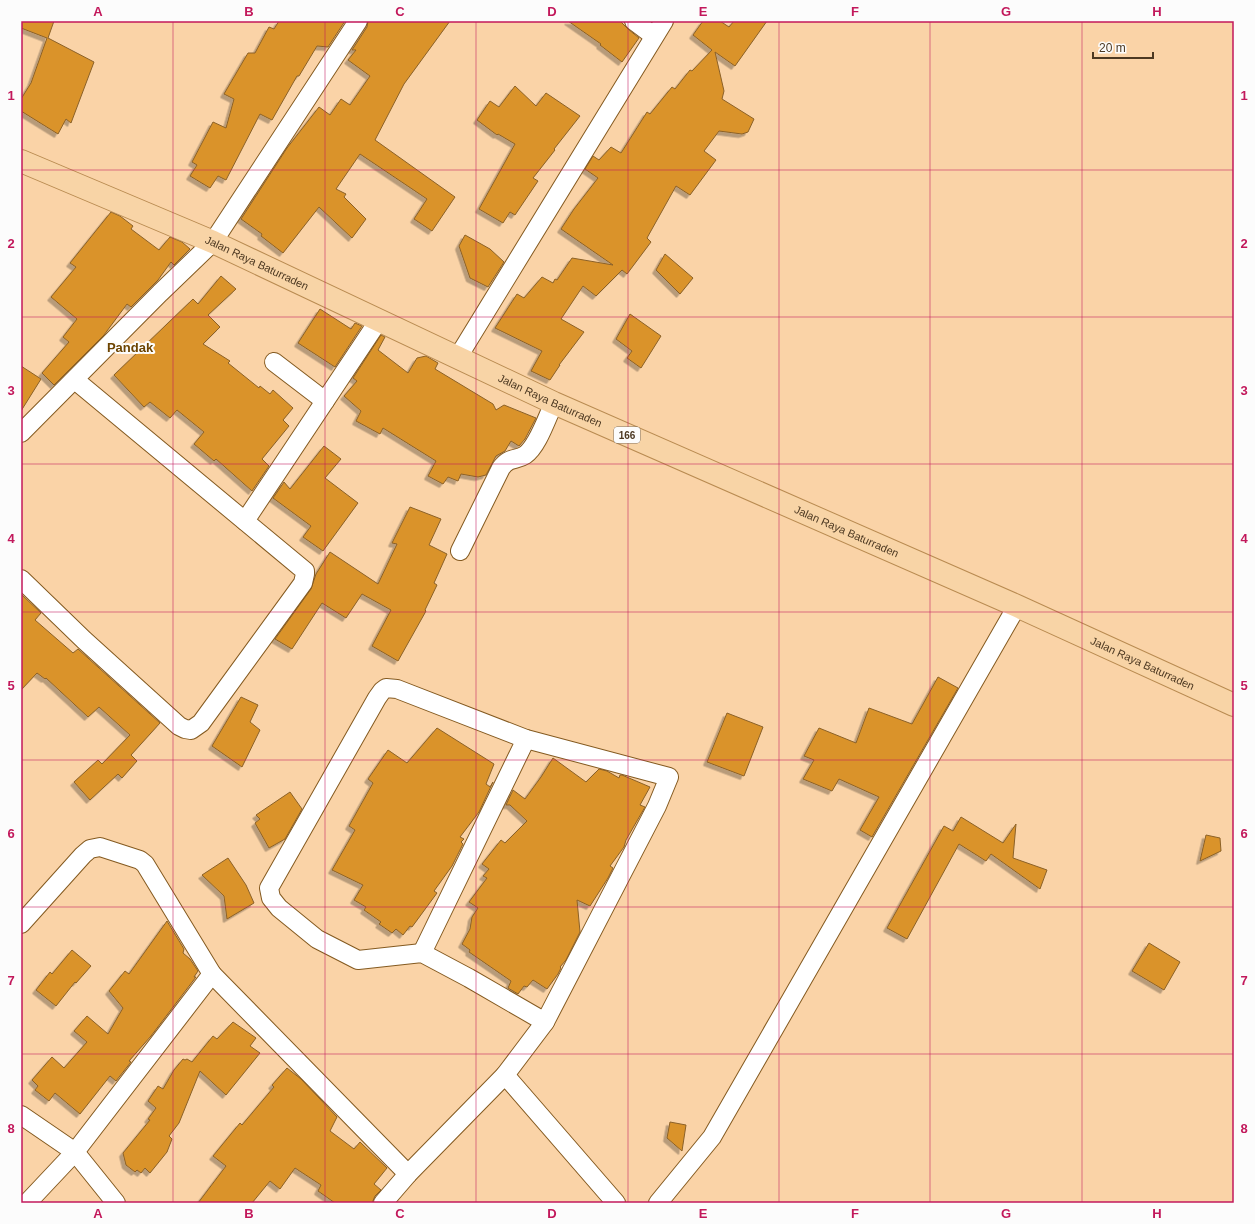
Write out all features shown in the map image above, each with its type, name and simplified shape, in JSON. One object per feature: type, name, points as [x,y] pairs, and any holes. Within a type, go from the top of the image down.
[{"type":"main road","name":"Jalan Raya Baturraden","points":[[21,160],[213,242],[554,403],[1017,606],[1234,705]]},
{"type":"street","points":[[21,433],[160,293],[213,242],[358,21]]},
{"type":"street","points":[[634,21],[654,36]]},
{"type":"street","points":[[458,357],[664,21]]},
{"type":"street","points":[[245,521],[379,320]]},
{"type":"street","points":[[274,362],[325,401]]},
{"type":"street","points":[[21,579],[84,640],[179,726],[190,730],[201,723],[303,583],[305,578],[305,571],[75,380]]},
{"type":"street","points":[[460,551],[501,468],[510,460],[524,455],[530,450],[554,403]]},
{"type":"street","points":[[658,1203],[712,1137],[1017,606]]},
{"type":"street","points":[[383,1203],[408,1174],[505,1075],[545,1022],[658,806],[669,777],[526,739],[396,689],[386,688],[377,698],[269,888],[271,898],[278,908],[317,939],[358,960],[422,953],[545,1022]]},
{"type":"street","points":[[422,953],[526,739]]},
{"type":"street","points":[[21,924],[83,854],[90,849],[100,847],[140,860],[145,864],[212,974],[408,1174]]},
{"type":"street","points":[[27,1203],[75,1152],[212,974]]},
{"type":"street","points":[[505,1075],[616,1203]]},
{"type":"street","points":[[21,1114],[75,1152],[116,1203]]},
{"type":"building","points":[[21,21],[54,21],[48,38],[94,62],[71,123],[66,119],[58,134],[21,111],[21,99],[31,83],[47,38],[21,28]]},
{"type":"building","points":[[279,21],[345,21],[328,47],[317,46],[299,76],[297,76],[272,120],[260,114],[226,180],[218,176],[210,188],[190,176],[197,165],[192,162],[213,122],[226,128],[234,99],[224,94],[248,53],[255,53],[269,27],[274,29]]},
{"type":"building","points":[[368,21],[450,21],[404,84],[375,140],[455,197],[432,231],[414,219],[427,199],[360,154],[336,189],[346,194],[344,197],[366,219],[352,238],[319,207],[283,253],[261,236],[262,234],[241,219],[287,148],[319,107],[330,115],[341,99],[350,105],[370,76],[348,60],[356,50],[352,50],[367,27]]},
{"type":"building","points":[[568,21],[620,21],[639,38],[622,62],[600,45],[601,44]]},
{"type":"building","points":[[703,21],[720,21],[729,27],[734,21],[767,21],[735,66],[715,52],[724,91],[722,99],[754,119],[748,132],[742,134],[719,131],[704,151],[716,160],[690,195],[676,186],[647,238],[651,242],[627,274],[622,270],[596,296],[583,286],[561,319],[584,332],[559,365],[550,380],[531,371],[542,351],[495,328],[517,294],[524,298],[542,277],[553,283],[555,279],[557,280],[572,258],[613,265],[561,229],[574,209],[598,178],[585,169],[593,156],[599,160],[611,147],[621,153],[647,112],[650,114],[672,87],[675,89],[690,70],[692,71],[712,50],[693,35]]},
{"type":"building","points":[[515,86],[536,106],[546,93],[580,116],[533,178],[538,181],[515,215],[510,212],[503,223],[479,209],[515,144],[498,134],[497,135],[477,120],[490,101],[499,107]]},
{"type":"building","points":[[111,212],[120,216],[133,226],[131,229],[159,250],[170,237],[182,242],[190,249],[174,265],[171,262],[158,280],[131,307],[127,304],[104,335],[54,385],[42,373],[69,342],[63,337],[77,319],[51,297],[76,267],[70,263]]},
{"type":"building","points":[[465,235],[490,249],[504,262],[488,287],[470,278],[459,246]]},
{"type":"building","points":[[665,254],[693,278],[680,294],[656,270]]},
{"type":"building","points":[[221,276],[236,289],[208,315],[220,327],[203,344],[230,361],[228,363],[259,388],[260,386],[270,394],[273,390],[293,408],[283,420],[289,426],[262,459],[269,466],[252,491],[216,459],[214,461],[194,444],[204,432],[177,410],[170,418],[150,402],[144,407],[114,375],[193,299],[198,304]]},
{"type":"building","points":[[320,309],[351,329],[355,323],[362,326],[335,367],[298,343]]},
{"type":"building","points":[[630,314],[661,336],[641,368],[627,358],[632,351],[616,339]]},
{"type":"building","points":[[381,335],[385,337],[378,350],[408,373],[417,358],[426,356],[438,363],[435,369],[493,404],[496,410],[504,405],[536,418],[525,439],[519,446],[511,441],[505,451],[496,456],[486,475],[478,477],[461,474],[458,481],[448,477],[443,484],[428,476],[436,461],[383,428],[380,434],[356,421],[361,411],[344,396],[357,381],[353,378]]},
{"type":"building","points":[[21,366],[41,379],[21,411]]},
{"type":"building","points":[[324,446],[341,459],[325,478],[358,503],[323,551],[303,537],[311,526],[273,498],[284,482],[290,489]]},
{"type":"building","points":[[410,507],[441,519],[429,545],[447,554],[434,583],[437,585],[425,610],[426,611],[398,661],[372,646],[391,610],[362,594],[346,618],[322,603],[292,649],[275,639],[311,589],[316,574],[330,552],[378,584],[397,544],[392,543]]},
{"type":"building","points":[[21,594],[41,613],[35,620],[73,653],[78,649],[160,723],[131,755],[137,761],[122,778],[118,774],[90,800],[74,782],[98,760],[102,764],[130,735],[99,707],[88,717],[46,678],[45,679],[37,673],[21,690]]},
{"type":"building","points":[[938,677],[958,688],[872,837],[860,830],[879,797],[839,779],[832,791],[803,779],[814,760],[804,756],[819,728],[856,743],[869,708],[912,724]]},
{"type":"building","points":[[241,697],[258,705],[250,722],[260,730],[242,767],[212,746]]},
{"type":"building","points":[[727,713],[763,727],[744,776],[707,762]]},
{"type":"building","points":[[437,728],[494,764],[486,784],[490,787],[493,782],[479,812],[460,837],[464,839],[461,842],[463,844],[452,866],[434,891],[437,893],[412,927],[410,926],[403,935],[396,929],[392,933],[379,924],[381,922],[364,910],[366,907],[354,900],[363,885],[332,870],[355,830],[349,826],[373,783],[368,779],[388,750],[407,763]]},
{"type":"building","points":[[553,758],[586,782],[599,769],[607,771],[619,778],[620,775],[622,775],[650,787],[640,805],[645,807],[626,840],[624,847],[610,866],[613,868],[608,878],[590,906],[577,900],[580,932],[566,960],[560,967],[561,968],[558,974],[547,989],[533,980],[527,987],[524,986],[518,994],[508,988],[511,981],[469,952],[470,950],[462,944],[470,929],[472,917],[478,908],[469,902],[487,878],[483,876],[489,869],[482,864],[501,840],[505,843],[527,821],[510,805],[506,805],[513,790],[525,799]]},
{"type":"building","points":[[290,792],[302,809],[285,839],[269,848],[255,823],[260,819],[256,815]]},
{"type":"building","points":[[961,817],[1003,843],[1016,824],[1013,858],[1047,870],[1040,889],[991,854],[986,861],[959,844],[907,939],[887,928],[944,826],[953,831]]},
{"type":"building","points":[[1206,835],[1220,838],[1221,851],[1200,861]]},
{"type":"building","points":[[228,858],[246,885],[254,903],[227,919],[224,896],[202,875]]},
{"type":"building","points":[[167,921],[184,949],[183,953],[190,959],[198,971],[194,977],[196,977],[151,1036],[129,1061],[131,1062],[116,1081],[110,1076],[80,1114],[55,1093],[49,1101],[35,1090],[38,1086],[32,1080],[52,1057],[64,1068],[87,1042],[74,1031],[87,1016],[108,1034],[123,1008],[109,991],[125,971],[129,974]]},
{"type":"building","points":[[1149,943],[1180,962],[1164,990],[1132,971]]},
{"type":"building","points":[[72,950],[91,966],[76,983],[75,982],[56,1006],[36,990],[50,972],[52,974]]},
{"type":"building","points":[[233,1022],[256,1038],[250,1046],[260,1053],[226,1095],[200,1071],[179,1123],[169,1136],[172,1139],[167,1152],[150,1173],[145,1168],[141,1173],[137,1170],[135,1172],[126,1165],[123,1153],[150,1120],[148,1119],[156,1108],[148,1101],[158,1086],[163,1089],[174,1070],[183,1059],[187,1059],[192,1062],[213,1036],[217,1039]]},
{"type":"building","points":[[287,1068],[301,1079],[337,1117],[330,1131],[354,1149],[360,1142],[387,1168],[374,1184],[381,1190],[375,1196],[372,1203],[335,1203],[318,1191],[321,1185],[295,1168],[280,1189],[270,1181],[252,1203],[198,1203],[226,1166],[213,1156],[240,1123],[242,1125],[274,1087],[272,1085]]},
{"type":"building","points":[[670,1122],[686,1125],[682,1151],[667,1138]]},
{"type":"district","name":"Pandak","points":[[130,347]]}]
